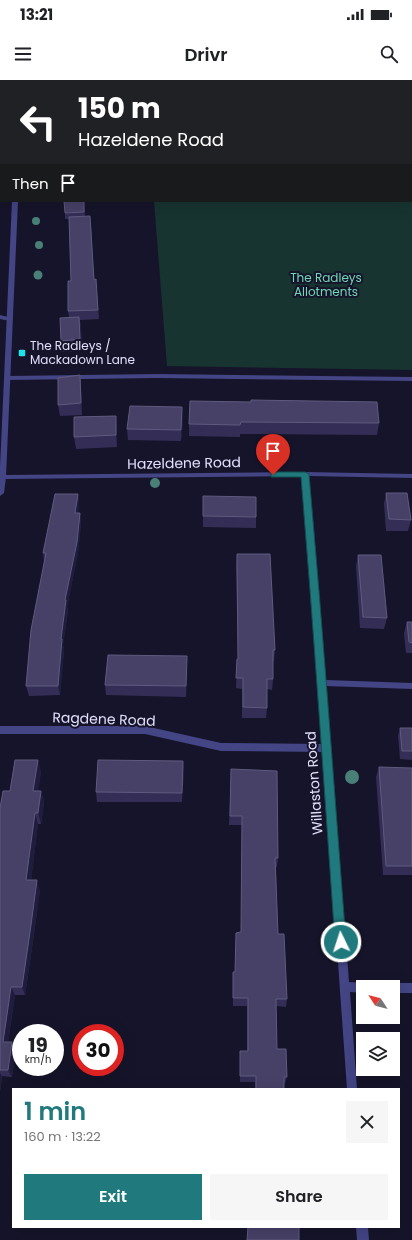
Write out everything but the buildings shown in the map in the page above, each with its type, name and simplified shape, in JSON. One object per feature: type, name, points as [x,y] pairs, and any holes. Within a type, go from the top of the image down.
[{"type":"street","points":[[0,493],[4,477],[2,452],[8,378],[15,202]]},
{"type":"street","points":[[0,317],[10,319]]},
{"type":"street","points":[[8,378],[157,376],[412,379]]},
{"type":"street","name":"Hazeldene Road","points":[[4,477],[305,474],[412,476]]},
{"type":"street","name":"Willaston Road","points":[[305,474],[323,683],[326,748],[352,1088]]},
{"type":"street","points":[[323,683],[412,686]]},
{"type":"street","name":"Ragdene Road","points":[[0,730],[145,730],[221,747],[326,748]]},
{"type":"street","points":[[344,987],[356,988]]},
{"type":"street","points":[[400,988],[412,988]]},
{"type":"street","points":[[362,1228],[363,1240]]},
{"type":"green space","name":"The Radleys Allotments","points":[[154,202],[412,202],[412,370],[167,366]]},
{"type":"place","name":"The Radleys / Mackadown Lane","points":[[22,353]]},
{"type":"route","points":[[273,475],[305,474],[323,683],[326,748],[341,942]]}]
